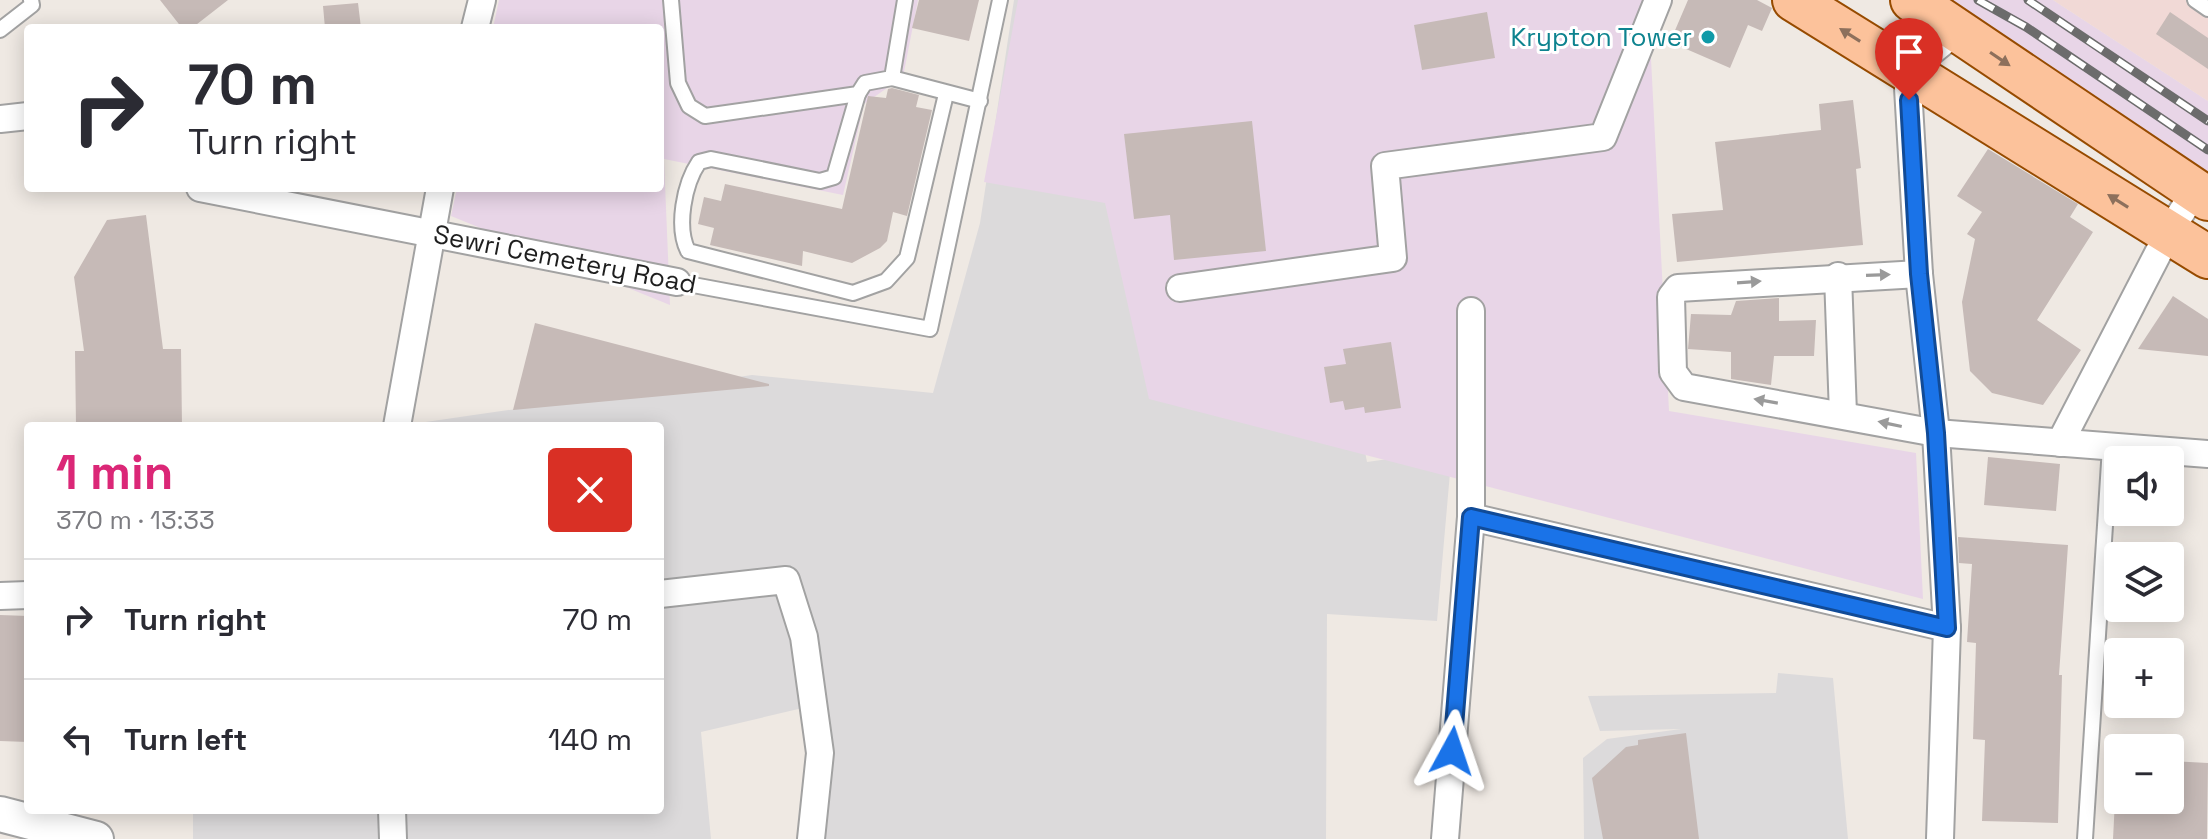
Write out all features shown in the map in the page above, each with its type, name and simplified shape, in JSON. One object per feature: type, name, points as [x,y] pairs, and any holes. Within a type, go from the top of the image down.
[{"type":"main road","points":[[1794,0],[2208,257]]},
{"type":"main road","points":[[1912,0],[2202,195]]},
{"type":"street","points":[[476,24],[482,0]]},
{"type":"street","points":[[1180,288],[1393,258],[1385,166],[1603,137],[1658,0]]},
{"type":"street","points":[[1940,839],[1947,628],[1936,433],[1919,274],[1907,71],[1958,30]]},
{"type":"street","points":[[0,119],[24,116]]},
{"type":"street","name":"Sewri Cemetery Road","points":[[220,192],[687,284]]},
{"type":"street","points":[[398,422],[439,192]]},
{"type":"street","points":[[2060,443],[2169,232],[2202,195]]},
{"type":"street","points":[[1919,274],[1838,276],[1678,288],[1671,297],[1673,372],[1684,387],[1936,433],[2104,447]]},
{"type":"street","points":[[1838,276],[1843,414]]},
{"type":"street","points":[[1445,839],[1471,517],[1471,311]]},
{"type":"street","points":[[2184,452],[2208,454]]},
{"type":"street","points":[[1471,517],[1947,628]]},
{"type":"street","points":[[664,594],[786,580],[804,637],[820,753],[811,839]]},
{"type":"street","points":[[0,596],[24,595]]},
{"type":"street","points":[[0,814],[96,839]]},
{"type":"street","points":[[392,814],[393,839]]},
{"type":"lane","points":[[0,30],[32,5],[31,0]]},
{"type":"lane","points":[[671,0],[678,83],[689,106],[705,116],[858,94]]},
{"type":"lane","points":[[892,78],[905,0]]},
{"type":"lane","points":[[946,94],[907,258],[886,281],[853,293],[688,251],[681,228],[692,172],[699,162],[711,159],[820,181],[834,177],[858,94],[865,83],[892,78],[980,101],[1000,0]]},
{"type":"lane","points":[[2195,0],[2208,9]]},
{"type":"lane","name":"Sewri Cemetery Road","points":[[687,284],[930,329],[980,101]]},
{"type":"lane","points":[[687,284],[702,256]]},
{"type":"lane","points":[[2085,839],[2105,526]]},
{"type":"shaded area","points":[[499,0],[918,0],[903,77],[864,104],[843,195],[664,159],[664,24],[494,24]]},
{"type":"shaded area","points":[[1014,0],[1040,0],[1343,338],[1367,462],[1452,450],[1437,621],[1327,614],[1326,839],[815,839],[807,707],[701,732],[711,839],[193,839],[193,814],[664,814],[664,422],[426,422],[752,375],[933,393],[980,223]]},
{"type":"shaded area","points":[[1018,0],[1648,0],[1669,411],[1916,453],[1923,599],[1149,399],[1105,203],[984,182]]},
{"type":"shaded area","points":[[1929,0],[2053,0],[2208,101],[2208,185]]},
{"type":"shaded area","points":[[2053,0],[2208,0],[2208,101]]},
{"type":"shaded area","points":[[664,159],[670,305],[451,216],[456,192],[664,192]]},
{"type":"shaded area","points":[[1778,673],[1833,678],[1848,839],[1584,839],[1583,758],[1607,739],[1681,729],[1600,731],[1588,696],[1776,693]]},
{"type":"building","points":[[160,0],[228,0],[197,24],[179,24]]},
{"type":"building","points":[[919,0],[979,0],[969,41],[912,28]]},
{"type":"building","name":"Krypton Tower","points":[[1688,0],[1757,0],[1772,8],[1762,31],[1748,25],[1730,68],[1670,42]]},
{"type":"building","points":[[358,3],[361,24],[325,24],[323,6]]},
{"type":"building","points":[[1487,12],[1495,58],[1422,70],[1414,25]]},
{"type":"building","points":[[2170,12],[2208,38],[2208,69],[2156,34]]},
{"type":"building","points":[[888,89],[919,95],[916,107],[932,110],[907,216],[893,212],[887,241],[880,248],[852,263],[803,251],[802,266],[710,245],[714,228],[698,224],[704,197],[721,201],[725,184],[842,209],[868,96],[886,98]]},
{"type":"building","points":[[1853,100],[1861,168],[1856,169],[1863,245],[1677,262],[1672,214],[1723,210],[1715,142],[1821,130],[1819,104]]},
{"type":"building","points":[[1252,121],[1266,251],[1174,260],[1170,215],[1134,219],[1124,134]]},
{"type":"building","points":[[1988,149],[2078,204],[2070,217],[2093,232],[2037,320],[2081,350],[2043,405],[1992,393],[1970,371],[1962,302],[1975,239],[1967,234],[1982,212],[1957,196]]},
{"type":"building","points":[[146,215],[163,349],[181,349],[182,422],[76,422],[75,351],[84,351],[74,277],[107,220]]},
{"type":"building","points":[[2173,296],[2208,319],[2208,356],[2138,349]]},
{"type":"building","points":[[1779,298],[1779,321],[1816,320],[1814,356],[1774,356],[1771,385],[1731,379],[1731,352],[1688,349],[1691,314],[1731,315],[1736,301]]},
{"type":"building","points":[[535,323],[769,384],[769,386],[513,410]]},
{"type":"building","points":[[1391,342],[1401,408],[1365,413],[1364,407],[1345,410],[1343,401],[1330,403],[1324,367],[1346,364],[1343,349]]},
{"type":"building","points":[[1988,457],[2060,464],[2056,511],[1984,505]]},
{"type":"building","points":[[1958,537],[2068,545],[2059,675],[2062,675],[2058,823],[1982,821],[1985,740],[1973,739],[1976,643],[1967,642],[1972,564],[1959,563]]},
{"type":"building","points":[[0,615],[24,616],[24,742],[0,741]]},
{"type":"building","points":[[1686,733],[1699,839],[1603,839],[1592,778],[1626,747],[1638,745],[1638,740]]},
{"type":"building","points":[[2184,762],[2208,763],[2207,839],[2113,839],[2114,814],[2184,814]]},
{"type":"railway","points":[[1978,0],[2026,27],[2208,150]]},
{"type":"railway","points":[[2028,0],[2208,121]]},
{"type":"place","name":"Krypton Tower","points":[[1708,37]]},
{"type":"route","points":[[1452,751],[1471,517],[1947,628],[1936,433],[1919,274],[1909,100]]}]
